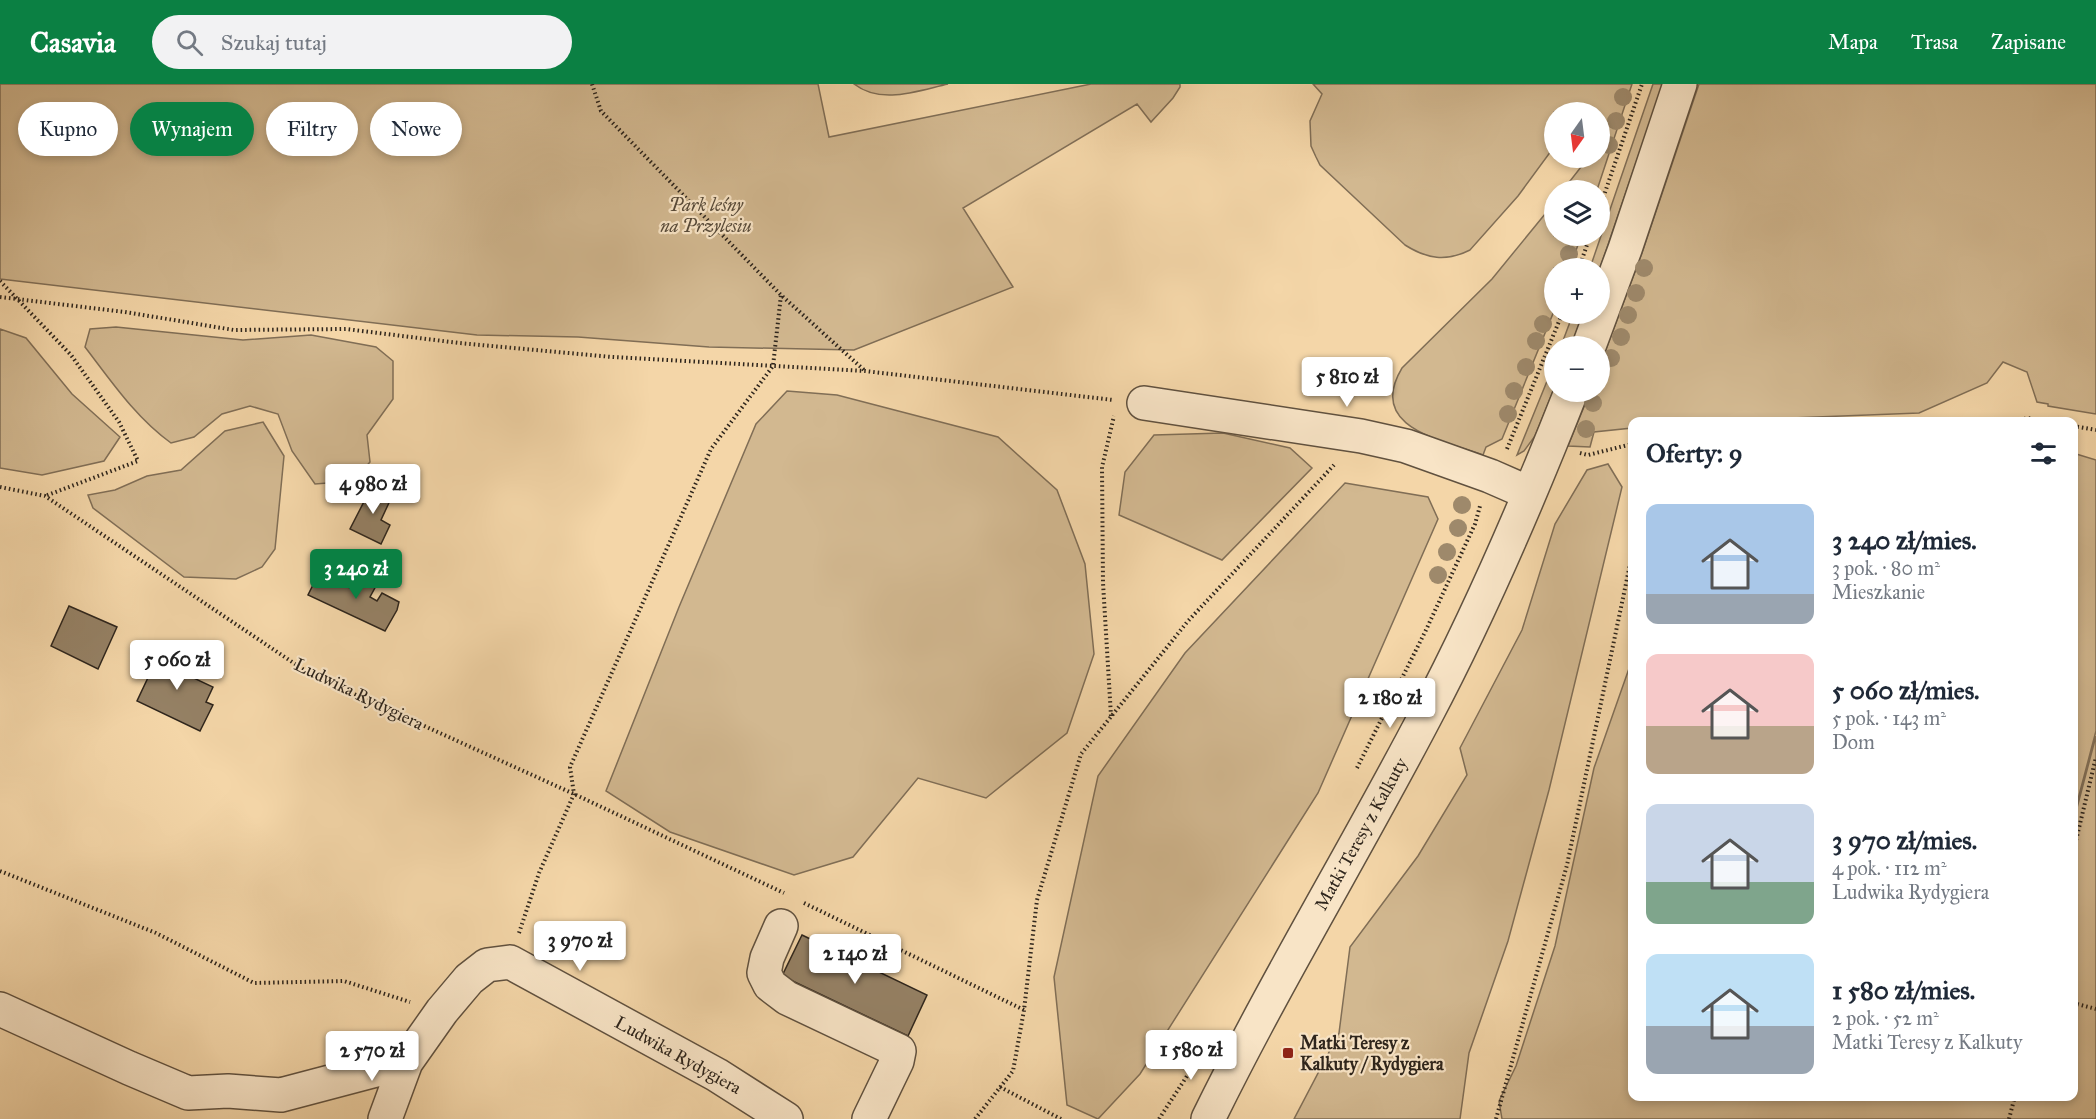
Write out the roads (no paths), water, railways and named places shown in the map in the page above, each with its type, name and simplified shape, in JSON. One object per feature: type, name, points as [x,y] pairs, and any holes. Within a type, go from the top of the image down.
[{"type":"street","points":[[1593,336],[1625,249],[1680,84]]},
{"type":"street","points":[[1131,402],[1361,436],[1434,455],[1529,493]]},
{"type":"street","name":"Matki Teresy z Kalkuty","points":[[1208,1119],[1229,1075],[1427,714],[1480,604],[1567,402]]},
{"type":"street","points":[[781,926],[766,958],[764,973],[770,986],[787,998],[899,1051],[897,1061],[869,1119]]},
{"type":"street","name":"Ludwika Rydygiera","points":[[406,1062],[442,1011],[470,979],[487,965],[510,962],[717,1075],[786,1119]]},
{"type":"street","points":[[0,1009],[189,1093],[228,1091],[281,1095],[406,1062]]},
{"type":"street","points":[[386,1119],[406,1062]]},
{"type":"street","name":"Matki Teresy z Kalkuty","points":[[1191,1119],[1229,1075]]},
{"type":"place","name":"Matki Teresy z Kalkuty / Rydygiera","points":[[1288,1053]]},
{"type":"park label","name":"Park leśny na Przylesiu","points":[[706,215]]}]
